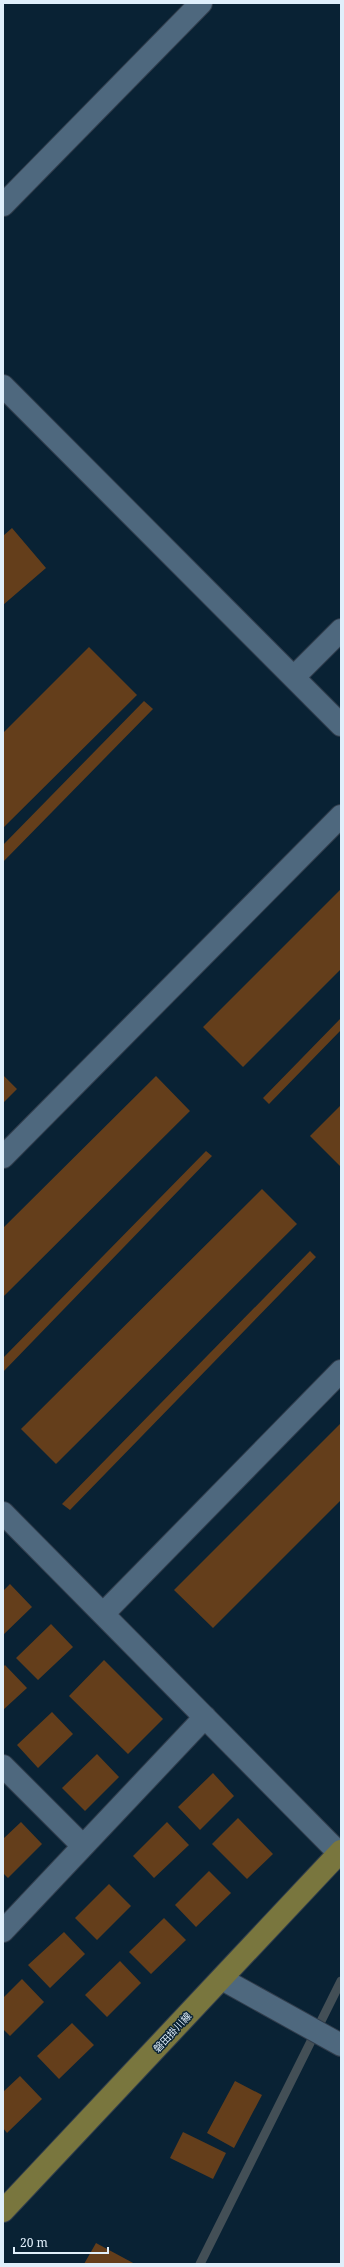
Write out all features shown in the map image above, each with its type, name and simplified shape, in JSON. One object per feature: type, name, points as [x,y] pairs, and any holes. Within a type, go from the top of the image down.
[{"type":"main road","name":"磐田掛川線","points":[[3,2211],[340,1852]]},
{"type":"street","points":[[3,205],[201,3]]},
{"type":"street","points":[[3,386],[341,725]]},
{"type":"street","points":[[294,677],[341,630]]},
{"type":"street","points":[[3,1157],[341,816]]},
{"type":"street","points":[[103,1614],[341,1371]]},
{"type":"street","points":[[3,1513],[340,1852]]},
{"type":"street","points":[[3,1931],[205,1717]]},
{"type":"street","points":[[3,1766],[83,1846]]},
{"type":"street","points":[[222,1979],[341,2045]]},
{"type":"building","points":[[12,528],[46,568],[3,605],[3,536]]},
{"type":"building","points":[[89,647],[137,695],[3,828],[3,733]]},
{"type":"building","points":[[144,701],[153,709],[3,862],[3,845]]},
{"type":"building","points":[[341,889],[341,969],[243,1067],[203,1027]]},
{"type":"building","points":[[341,1018],[341,1030],[269,1104],[263,1098]]},
{"type":"building","points":[[3,1075],[17,1089],[3,1103]]},
{"type":"building","points":[[156,1076],[190,1111],[3,1297],[3,1228]]},
{"type":"building","points":[[341,1105],[341,1167],[310,1136]]},
{"type":"building","points":[[206,1151],[212,1156],[3,1372],[3,1358]]},
{"type":"building","points":[[262,1189],[297,1224],[56,1464],[21,1429]]},
{"type":"building","points":[[310,1251],[316,1257],[70,1510],[62,1504]]},
{"type":"building","points":[[341,1423],[341,1500],[213,1628],[174,1590]]},
{"type":"building","points":[[10,1584],[32,1607],[3,1635],[3,1591]]},
{"type":"building","points":[[51,1624],[73,1647],[38,1680],[16,1658]]},
{"type":"building","points":[[104,1660],[163,1719],[128,1754],[69,1696]]},
{"type":"building","points":[[5,1665],[27,1688],[3,1710],[3,1667]]},
{"type":"building","points":[[52,1712],[73,1734],[38,1768],[17,1745]]},
{"type":"building","points":[[97,1754],[119,1777],[85,1811],[62,1788]]},
{"type":"building","points":[[213,1773],[234,1796],[200,1830],[178,1807]]},
{"type":"building","points":[[238,1818],[273,1854],[247,1879],[212,1844]]},
{"type":"building","points":[[21,1822],[42,1844],[8,1878],[3,1873],[3,1839]]},
{"type":"building","points":[[167,1822],[189,1845],[154,1878],[133,1856]]},
{"type":"building","points":[[209,1871],[231,1893],[196,1927],[175,1905]]},
{"type":"building","points":[[109,1884],[131,1906],[97,1940],[75,1918]]},
{"type":"building","points":[[164,1918],[186,1940],[151,1974],[129,1952]]},
{"type":"building","points":[[64,1932],[85,1954],[50,1988],[28,1965]]},
{"type":"building","points":[[120,1961],[141,1983],[107,2017],[85,1995]]},
{"type":"building","points":[[22,1979],[44,2002],[10,2036],[3,2029],[3,1998]]},
{"type":"building","points":[[72,2023],[94,2045],[59,2079],[37,2056]]},
{"type":"building","points":[[20,2076],[42,2099],[7,2133],[3,2128],[3,2092]]},
{"type":"building","points":[[235,2081],[262,2095],[234,2148],[207,2133]]},
{"type":"building","points":[[183,2132],[226,2153],[213,2179],[170,2158]]},
{"type":"building","points":[[96,2243],[135,2264],[84,2264]]},
{"type":"waterway","points":[[200,2264],[341,1981]]}]
